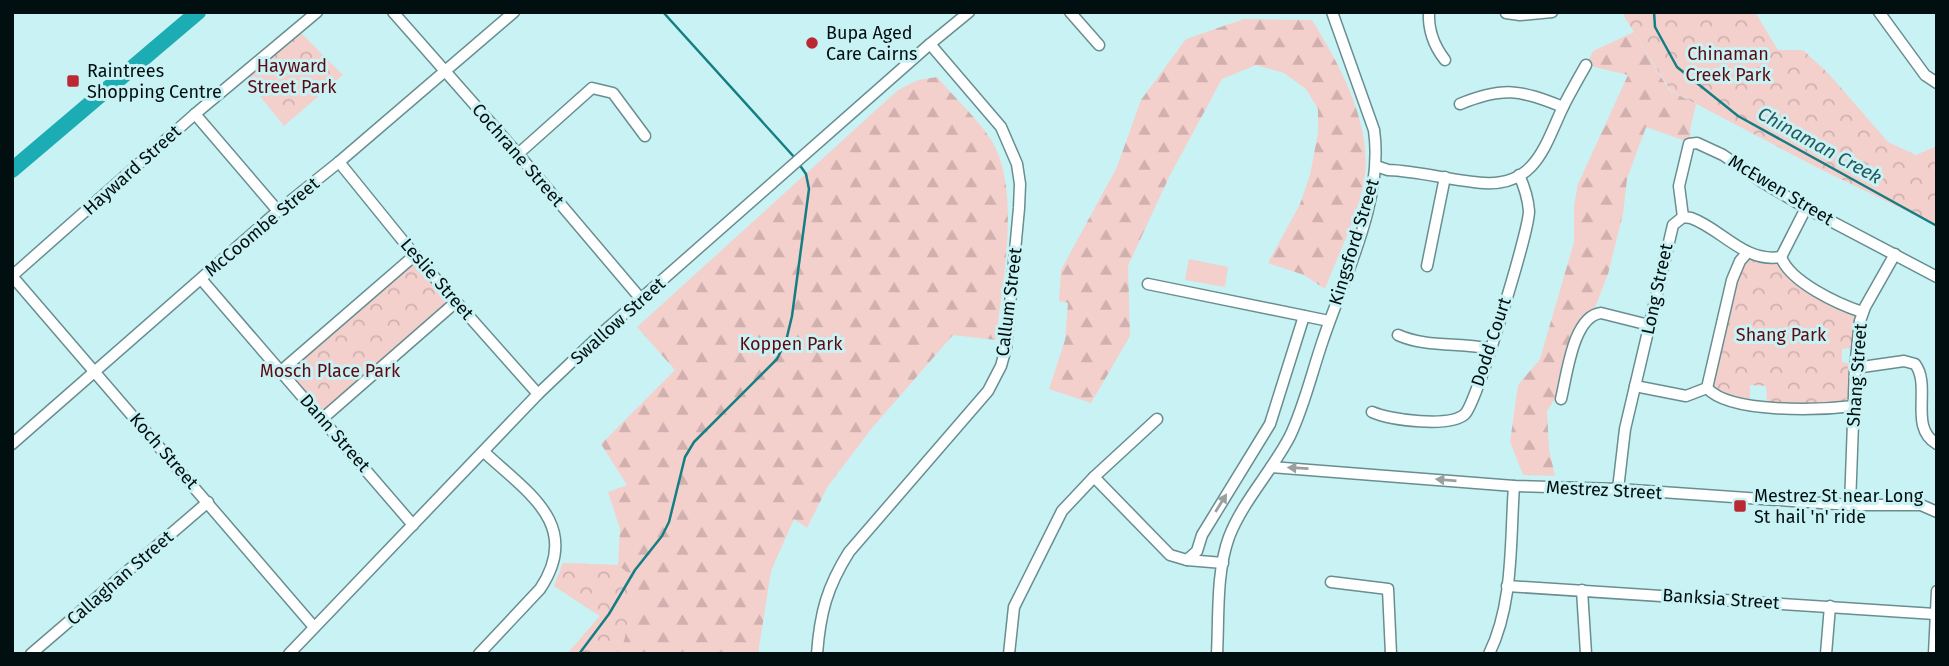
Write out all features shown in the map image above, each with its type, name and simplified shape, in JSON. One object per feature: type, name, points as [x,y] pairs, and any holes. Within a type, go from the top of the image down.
[{"type":"street","name":"Hayward Street","points":[[12,276],[195,114],[317,12]]},
{"type":"street","name":"Cochrane Street","points":[[393,12],[518,153],[641,299]]},
{"type":"street","name":"McCoombe Street","points":[[12,444],[278,211],[340,162],[514,12]]},
{"type":"street","name":"Swallow Street","points":[[289,654],[538,394],[641,299],[969,12]]},
{"type":"street","points":[[1070,12],[1099,45]]},
{"type":"street","name":"Kingsford Street","points":[[1217,654],[1223,563],[1227,543],[1235,525],[1290,435],[1371,197],[1376,148],[1369,113],[1332,12]]},
{"type":"street","points":[[1429,12],[1429,28],[1436,49],[1445,60]]},
{"type":"street","points":[[1506,13],[1528,15],[1552,12]]},
{"type":"street","points":[[1879,12],[1925,75],[1937,83]]},
{"type":"street","name":"Callum Street","points":[[817,654],[825,597],[840,566],[988,391],[1001,366],[1006,348],[1019,208],[1017,164],[1001,127],[930,44]]},
{"type":"street","points":[[1376,166],[1389,162],[1430,169],[1445,177],[1490,183],[1506,181],[1519,175],[1541,155],[1586,65]]},
{"type":"street","points":[[518,153],[592,88],[613,93],[645,136]]},
{"type":"street","points":[[1460,104],[1471,99],[1511,91],[1530,94],[1563,107]]},
{"type":"street","points":[[195,114],[278,211]]},
{"type":"street","name":"McEwen Street","points":[[1683,218],[1679,186],[1689,144],[1693,143],[1732,160],[1762,183],[1937,278]]},
{"type":"street","name":"Leslie Street","points":[[340,162],[415,255],[538,394]]},
{"type":"street","name":"Dodd Court","points":[[1372,412],[1387,418],[1440,421],[1455,420],[1467,412],[1491,349],[1528,219],[1526,192],[1519,175]]},
{"type":"street","points":[[1427,266],[1445,177]]},
{"type":"street","points":[[1781,257],[1806,208]]},
{"type":"street","points":[[1683,218],[1697,220],[1747,253],[1763,258],[1781,257]]},
{"type":"street","name":"Long Street","points":[[1618,489],[1622,442],[1670,231],[1672,225],[1683,218]]},
{"type":"street","points":[[1707,388],[1732,280],[1740,261],[1747,253]]},
{"type":"street","name":"Shang Street","points":[[1850,505],[1856,345],[1862,312],[1895,254]]},
{"type":"street","points":[[281,371],[415,255]]},
{"type":"street","points":[[1781,257],[1784,264],[1809,286],[1862,312]]},
{"type":"street","name":"Koch Street","points":[[12,276],[314,627]]},
{"type":"street","name":"Dann Street","points":[[201,279],[413,525]]},
{"type":"street","points":[[1148,284],[1329,321]]},
{"type":"street","points":[[323,419],[456,302]]},
{"type":"street","points":[[1561,399],[1583,321],[1601,313],[1649,324]]},
{"type":"street","name":"Kingsford Street","points":[[1187,560],[1197,551],[1202,534],[1270,424],[1304,316]]},
{"type":"street","points":[[1398,335],[1412,340],[1491,349]]},
{"type":"street","points":[[1855,368],[1904,361],[1915,364],[1921,374],[1924,430],[1931,441],[1937,444]]},
{"type":"street","points":[[1635,386],[1678,396],[1686,396],[1707,388]]},
{"type":"street","points":[[1707,388],[1723,399],[1767,406],[1814,410],[1854,406]]},
{"type":"street","points":[[1009,654],[1012,618],[1019,596],[1062,511],[1094,477],[1157,419]]},
{"type":"street","points":[[479,654],[540,589],[553,566],[556,539],[550,517],[544,508],[484,452]]},
{"type":"street","name":"Mestrez Street","points":[[1271,467],[1514,486],[1618,489],[1850,505],[1921,505],[1937,512]]},
{"type":"street","points":[[1094,477],[1162,548],[1177,559],[1223,563]]},
{"type":"street","points":[[1489,654],[1500,625],[1507,586],[1514,486]]},
{"type":"street","name":"Callaghan Street","points":[[31,654],[208,502]]},
{"type":"street","points":[[1331,582],[1388,589],[1391,654]]},
{"type":"street","name":"Banksia Street","points":[[1507,586],[1935,614]]},
{"type":"street","points":[[1582,590],[1586,654]]},
{"type":"street","points":[[1934,654],[1937,591]]},
{"type":"street","points":[[1826,654],[1830,606]]},
{"type":"green space","name":"Chinaman Creek Park","points":[[1624,12],[1755,12],[1778,50],[1803,50],[1829,74],[1888,142],[1916,155],[1937,146],[1937,226],[1818,168],[1670,90]]},
{"type":"green space","points":[[1244,19],[1312,20],[1343,77],[1359,118],[1366,161],[1364,182],[1352,223],[1325,289],[1304,275],[1268,263],[1300,204],[1310,175],[1318,133],[1318,109],[1306,89],[1284,73],[1256,65],[1222,79],[1169,177],[1128,266],[1130,336],[1091,403],[1049,389],[1065,340],[1068,303],[1059,301],[1061,270],[1117,167],[1141,100],[1186,39]]},
{"type":"green space","name":"Hayward Street Park","points":[[297,29],[343,75],[284,126],[242,74]]},
{"type":"green space","points":[[1634,32],[1669,90],[1696,104],[1690,130],[1691,143],[1646,127],[1627,179],[1623,214],[1608,274],[1568,378],[1547,411],[1549,449],[1555,476],[1523,475],[1510,442],[1518,385],[1540,359],[1574,242],[1574,206],[1578,184],[1628,75],[1586,65],[1593,51]]},
{"type":"green space","name":"Koppen Park","points":[[937,77],[988,135],[1001,164],[1008,213],[996,340],[953,335],[872,428],[828,486],[807,528],[794,519],[771,571],[758,654],[567,654],[600,616],[554,586],[563,563],[618,565],[620,529],[608,492],[627,485],[601,444],[675,370],[637,327],[898,90],[918,80]]},
{"type":"green space","name":"Mosch Place Park","points":[[415,255],[456,302],[322,419],[281,371]]},
{"type":"green space","name":"Shang Park","points":[[1748,258],[1779,263],[1855,315],[1857,319],[1852,348],[1842,349],[1842,362],[1851,364],[1851,396],[1842,402],[1795,406],[1767,402],[1766,386],[1750,385],[1750,399],[1719,395],[1710,382],[1735,277]]},
{"type":"green space","points":[[1189,259],[1228,267],[1225,287],[1185,280]]},
{"type":"green space","points":[[563,563],[618,565],[637,580],[624,641],[617,654],[567,654],[600,616],[554,586]]},
{"type":"waterway","points":[[12,170],[198,12]]},
{"type":"waterway","points":[[663,12],[795,158]]},
{"type":"waterway","name":"Chinaman Creek","points":[[1654,12],[1655,27],[1677,67],[1738,116],[1937,226]]},
{"type":"waterway","points":[[579,654],[609,614],[635,570],[662,536],[669,522],[685,457],[694,442],[777,359],[786,341],[792,316],[809,189],[806,174],[799,164]]},
{"type":"place","name":"Bupa Aged Care Cairns","points":[[812,43]]},
{"type":"place","name":"Raintrees Shopping Centre","points":[[73,81]]},
{"type":"place","name":"Mestrez St near Long St hail 'n' ride","points":[[1740,506]]}]
